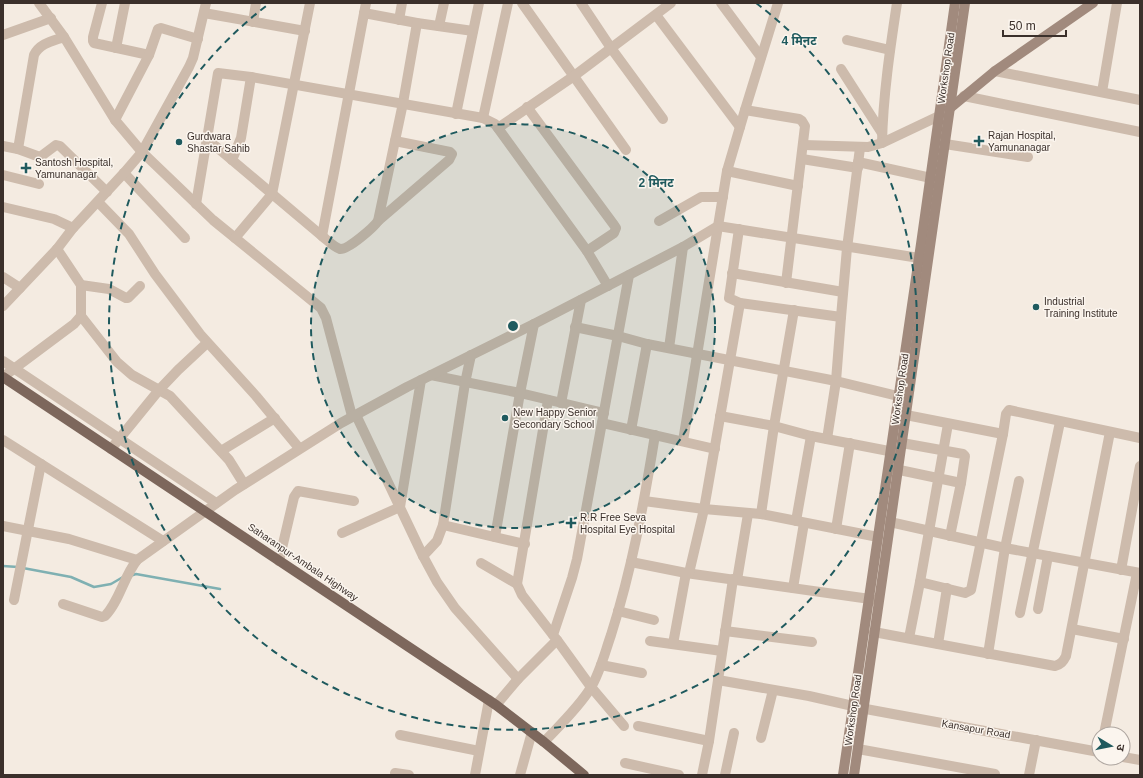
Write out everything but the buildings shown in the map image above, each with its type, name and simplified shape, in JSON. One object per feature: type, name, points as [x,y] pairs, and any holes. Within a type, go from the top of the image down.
[{"type":"main road","name":"Workshop Road","points":[[898,449],[919,258],[955,3]]},
{"type":"main road","name":"Workshop Road","points":[[854,775],[874,632],[874,600],[878,537],[906,415],[904,397],[945,144],[965,3]]},
{"type":"main road","points":[[939,116],[995,71],[1093,3]]},
{"type":"main road","name":"Saharanpur-Ambala Highway","points":[[3,377],[493,702],[584,775]]},
{"type":"main road","name":"Workshop Road","points":[[843,775],[853,706],[890,522],[893,469]]},
{"type":"street","points":[[40,3],[64,38],[115,120],[142,152],[196,204],[235,238],[321,308],[326,318],[354,416],[423,556],[437,582],[455,608],[518,679]]},
{"type":"street","points":[[102,3],[93,41],[94,43],[149,55]]},
{"type":"street","points":[[116,48],[125,3]]},
{"type":"street","points":[[253,22],[256,3]]},
{"type":"street","points":[[235,238],[272,194],[310,3]]},
{"type":"street","points":[[399,20],[402,3]]},
{"type":"street","points":[[439,26],[444,3]]},
{"type":"street","points":[[456,114],[480,3]]},
{"type":"street","points":[[483,118],[508,3]]},
{"type":"street","points":[[522,3],[626,150]]},
{"type":"street","points":[[581,3],[611,48],[663,118]]},
{"type":"street","points":[[498,128],[574,76],[672,3]]},
{"type":"street","points":[[721,3],[761,57]]},
{"type":"street","points":[[683,441],[696,353],[728,171],[778,3]]},
{"type":"street","points":[[882,138],[890,50],[898,3]]},
{"type":"street","points":[[1102,92],[1118,3]]},
{"type":"street","points":[[3,306],[57,248],[72,228],[98,202],[142,152],[193,58],[205,8],[253,22],[305,31]]},
{"type":"street","points":[[322,236],[365,8],[399,20],[417,24],[473,31]]},
{"type":"street","points":[[656,15],[740,127]]},
{"type":"street","points":[[3,35],[51,18]]},
{"type":"street","points":[[207,139],[322,236],[336,247],[344,249],[375,226],[378,220],[403,103],[417,24]]},
{"type":"street","points":[[115,120],[149,55],[158,29],[161,28],[198,39]]},
{"type":"street","points":[[18,149],[34,55],[37,49],[42,46],[64,38]]},
{"type":"street","points":[[847,40],[890,50]]},
{"type":"street","points":[[841,69],[882,138]]},
{"type":"street","points":[[995,71],[1140,100]]},
{"type":"street","points":[[196,204],[218,74],[251,77],[483,118],[498,128],[587,251],[608,286]]},
{"type":"street","points":[[232,160],[241,138],[251,77]]},
{"type":"street","points":[[964,96],[1140,132]]},
{"type":"street","points":[[527,107],[616,228],[614,233],[587,251]]},
{"type":"street","points":[[745,110],[802,121],[805,126],[804,145],[786,283]]},
{"type":"street","points":[[804,145],[860,148],[868,147],[882,138],[939,116]]},
{"type":"street","points":[[378,220],[449,160],[452,154],[450,152],[395,141]]},
{"type":"street","points":[[945,144],[1028,157]]},
{"type":"street","points":[[3,146],[18,149],[40,157],[56,145],[60,146],[107,192]]},
{"type":"street","points":[[827,439],[836,381],[840,317],[847,248],[860,148]]},
{"type":"street","points":[[802,159],[858,165],[931,178]]},
{"type":"street","points":[[728,171],[798,186]]},
{"type":"street","points":[[124,173],[185,238]]},
{"type":"street","points":[[3,175],[39,184]]},
{"type":"street","points":[[659,221],[701,197],[723,197]]},
{"type":"street","points":[[98,202],[129,234],[176,302],[207,342],[275,418],[299,448]]},
{"type":"street","points":[[3,207],[54,219],[72,228]]},
{"type":"street","points":[[63,604],[102,617],[105,616],[137,560],[204,511],[299,448],[421,380],[630,275],[683,247],[718,226],[847,248],[919,258]]},
{"type":"street","points":[[739,229],[729,298],[740,302],[840,317]]},
{"type":"street","points":[[669,348],[683,247]]},
{"type":"street","points":[[57,248],[81,285],[81,316],[117,362],[124,370],[175,400],[229,460],[244,484]]},
{"type":"street","points":[[732,273],[843,292]]},
{"type":"street","points":[[475,775],[479,751],[493,702],[518,679],[555,638],[577,559],[630,275]]},
{"type":"street","points":[[3,277],[20,288]]},
{"type":"street","points":[[81,285],[109,290],[126,298],[128,298],[140,286]]},
{"type":"street","points":[[561,403],[581,300]]},
{"type":"street","points":[[673,644],[688,573],[704,509],[740,302]]},
{"type":"street","points":[[761,514],[783,370],[794,310]]},
{"type":"street","points":[[3,377],[74,324],[81,316]]},
{"type":"street","points":[[495,537],[520,393],[534,324]]},
{"type":"street","points":[[576,327],[647,344],[730,359],[904,397]]},
{"type":"street","points":[[112,449],[159,390],[207,342]]},
{"type":"street","points":[[631,430],[647,344]]},
{"type":"street","points":[[423,556],[437,541],[442,525],[465,383],[471,355]]},
{"type":"street","points":[[3,361],[216,503]]},
{"type":"street","points":[[431,375],[561,403],[631,430],[715,449]]},
{"type":"street","points":[[400,507],[421,380]]},
{"type":"street","points":[[517,584],[525,544],[548,400]]},
{"type":"street","points":[[920,582],[965,593],[970,590],[981,543],[1006,414],[1009,410],[1140,438]]},
{"type":"street","points":[[906,415],[1003,434]]},
{"type":"street","points":[[720,416],[850,443],[898,449],[943,451],[963,454],[965,456],[961,483],[950,536]]},
{"type":"street","points":[[221,451],[275,418]]},
{"type":"street","points":[[1020,613],[1060,422]]},
{"type":"street","points":[[909,638],[948,424]]},
{"type":"street","points":[[874,632],[1055,666],[1064,661],[1072,629],[1110,432]]},
{"type":"street","points":[[544,742],[582,701],[591,687],[601,665],[631,562],[644,501],[655,435]]},
{"type":"street","points":[[793,588],[811,436]]},
{"type":"street","points":[[3,440],[163,541]]},
{"type":"street","points":[[836,529],[850,443]]},
{"type":"street","points":[[14,600],[41,464]]},
{"type":"street","points":[[1121,570],[1140,466]]},
{"type":"street","points":[[893,469],[961,483]]},
{"type":"street","points":[[988,654],[1005,548],[1019,481]]},
{"type":"street","points":[[279,561],[294,498],[298,491],[354,501]]},
{"type":"street","points":[[644,501],[748,514],[761,514],[878,537]]},
{"type":"street","points":[[342,533],[400,507]]},
{"type":"street","points":[[702,775],[709,741],[725,631],[748,514]]},
{"type":"street","points":[[890,522],[1005,548],[1138,573],[1106,726]]},
{"type":"street","points":[[442,525],[525,544]]},
{"type":"street","points":[[3,526],[79,542],[137,560]]},
{"type":"street","points":[[1038,609],[1048,556]]},
{"type":"street","points":[[631,562],[688,573],[874,600]]},
{"type":"street","points":[[481,563],[517,584],[522,595],[591,687],[624,726]]},
{"type":"street","points":[[938,644],[947,588]]},
{"type":"street","points":[[618,610],[654,620]]},
{"type":"street","points":[[1072,629],[1124,639]]},
{"type":"street","points":[[725,631],[812,642]]},
{"type":"street","points":[[650,640],[722,651]]},
{"type":"street","points":[[601,665],[642,673]]},
{"type":"street","name":"Kansapur Road","points":[[718,680],[1091,750]]},
{"type":"street","points":[[761,738],[773,690]]},
{"type":"street","points":[[638,726],[709,741]]},
{"type":"street","points":[[520,775],[532,732]]},
{"type":"street","points":[[725,775],[734,733]]},
{"type":"street","points":[[400,735],[479,751]]},
{"type":"street","points":[[1029,775],[1036,740]]},
{"type":"street","points":[[858,749],[995,774]]},
{"type":"street","points":[[625,763],[647,771],[679,775]]},
{"type":"street","points":[[395,773],[409,775]]},
{"type":"waterway","points":[[3,566],[18,567]]},
{"type":"waterway","points":[[23,568],[71,577],[94,587],[111,584],[123,577]]},
{"type":"waterway","points":[[130,576],[136,574],[220,589]]},
{"type":"place","name":"Rajan Hospital, Yamunanagar","points":[[979,141]]},
{"type":"place","name":"Gurdwara Shastar Sahib","points":[[179,142]]},
{"type":"place","name":"Santosh Hospital, Yamunanagar","points":[[26,168]]},
{"type":"place","name":"Industrial Training Institute","points":[[1036,307]]},
{"type":"place","name":"New Happy Senior Secondary School","points":[[505,418]]},
{"type":"place","name":"R.R Free Seva Hospital Eye Hospital","points":[[571,523]]}]
